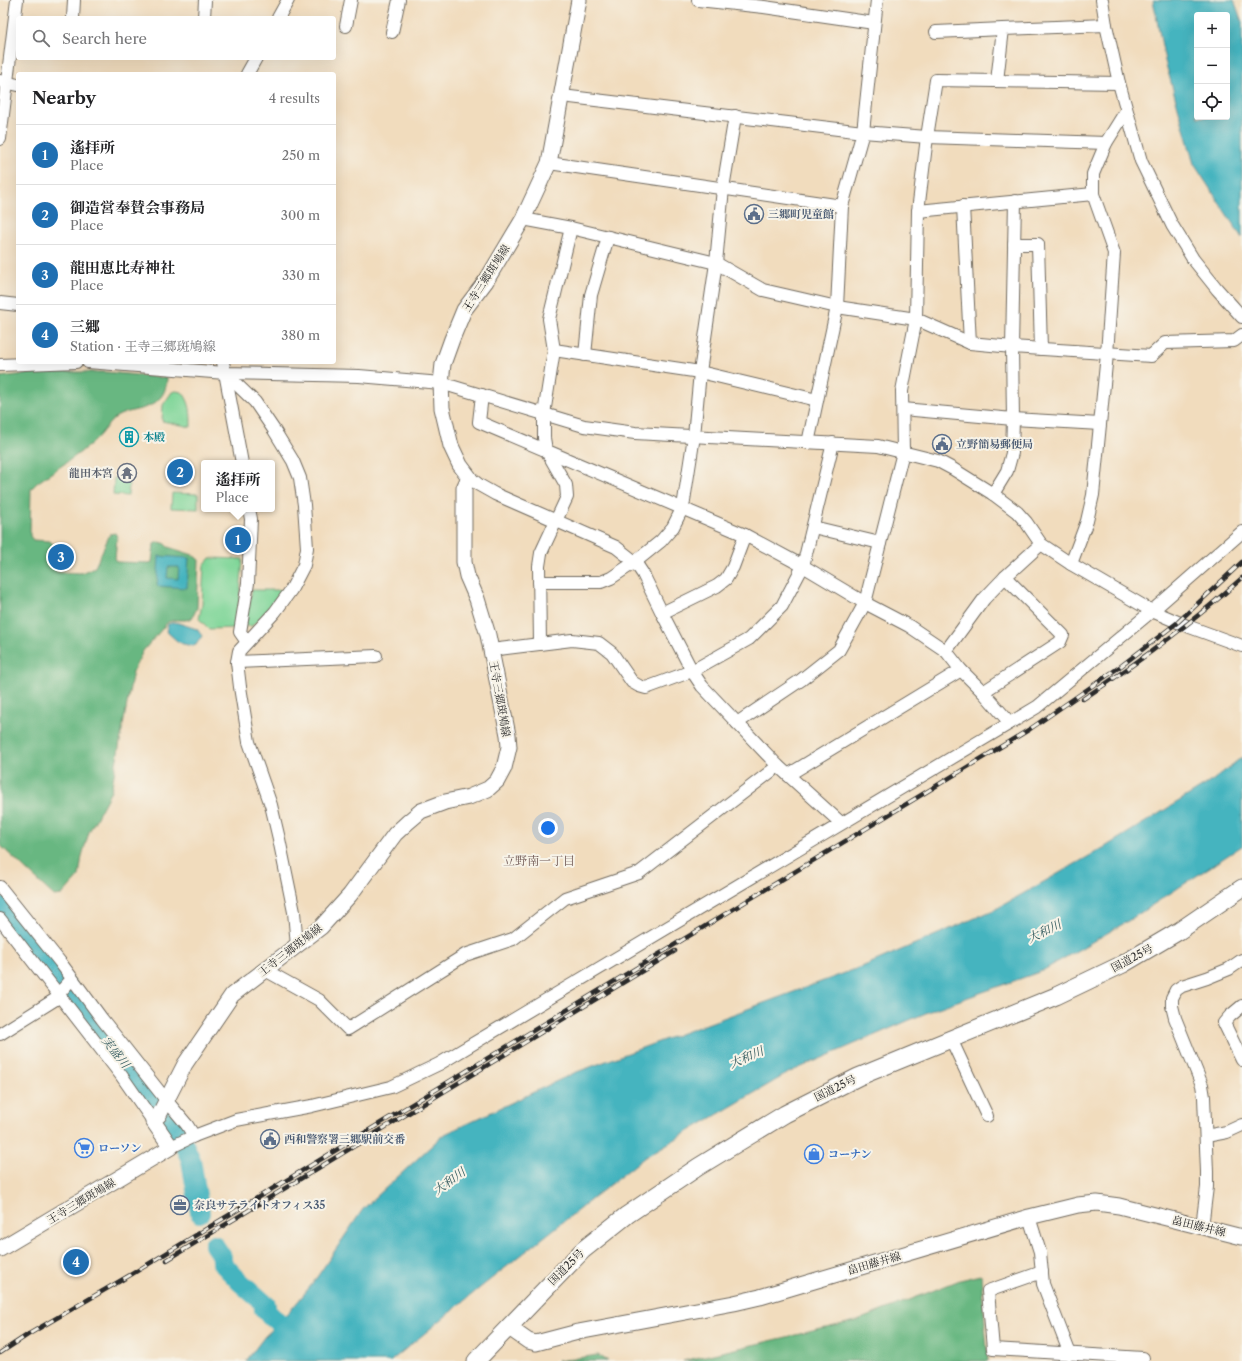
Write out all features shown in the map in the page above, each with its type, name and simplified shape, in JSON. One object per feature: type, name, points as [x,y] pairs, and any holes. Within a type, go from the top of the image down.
[{"type":"highway","name":"国道25号","points":[[476,1361],[582,1250],[609,1228],[670,1185],[765,1126],[804,1104],[858,1077],[1056,996],[1122,964],[1179,931],[1242,888]]},
{"type":"main road","name":"王寺三郷斑鳩線","points":[[160,1110],[185,1064],[232,995],[321,927],[350,895],[395,834],[421,811],[445,802],[469,797],[488,789],[497,780],[504,768],[509,747],[508,735],[492,650],[477,599],[467,576],[464,562],[464,488],[469,477],[460,465],[451,446],[442,408],[441,383],[443,364],[464,310],[486,281],[524,219],[549,163],[579,0]]},
{"type":"main road","points":[[160,1110],[173,1146]]},
{"type":"main road","name":"王寺三郷斑鳩線","points":[[0,1249],[173,1146]]},
{"type":"main road","name":"畠田藤井線","points":[[508,1327],[528,1341],[536,1343],[578,1332],[734,1303],[760,1297],[1073,1205],[1097,1203],[1108,1204],[1242,1237]]},
{"type":"street","points":[[0,139],[17,0]]},
{"type":"street","points":[[73,16],[74,0]]},
{"type":"street","points":[[204,16],[205,0]]},
{"type":"street","points":[[279,16],[288,0]]},
{"type":"street","points":[[346,26],[351,0]]},
{"type":"street","points":[[392,32],[399,0]]},
{"type":"street","points":[[698,0],[764,3],[874,22]]},
{"type":"street","points":[[808,443],[837,307],[842,206],[863,132],[876,0]]},
{"type":"street","points":[[1102,0],[1119,83],[1141,161],[1172,225],[1193,259],[1242,317]]},
{"type":"street","points":[[936,32],[1106,25]]},
{"type":"street","points":[[997,81],[1003,29]]},
{"type":"street","points":[[248,72],[255,60]]},
{"type":"street","points":[[737,723],[800,680],[839,650],[865,603],[903,452],[902,391],[916,319],[918,211],[936,80],[1119,83]]},
{"type":"street","points":[[562,96],[863,132],[927,137],[1106,143]]},
{"type":"street","points":[[1071,564],[1087,521],[1093,495],[1107,354],[1114,253],[1093,194],[1093,174],[1106,143],[1126,111]]},
{"type":"street","points":[[539,582],[601,582],[611,578],[635,562],[661,541],[674,527],[683,507],[694,436],[700,372],[716,263],[723,188],[735,116]]},
{"type":"street","points":[[549,163],[842,206]]},
{"type":"street","points":[[918,211],[1093,194]]},
{"type":"street","points":[[993,494],[1007,470],[1012,453],[1012,347],[1015,202]]},
{"type":"street","points":[[963,206],[970,343]]},
{"type":"street","points":[[524,219],[571,228],[716,263],[763,290],[837,307],[916,319],[970,343],[1151,356],[1165,343],[1234,341],[1242,335]]},
{"type":"street","points":[[540,644],[539,566],[541,554],[567,497],[566,485],[546,450],[544,438],[544,414],[554,350],[550,319],[571,228]]},
{"type":"street","points":[[585,355],[591,295],[608,237]]},
{"type":"street","points":[[1014,244],[1038,244],[1040,349]]},
{"type":"street","points":[[0,303],[16,305]]},
{"type":"street","points":[[554,350],[700,372],[817,400]]},
{"type":"street","points":[[0,365],[25,364]]},
{"type":"street","points":[[142,364],[224,367],[441,383],[584,426],[635,433],[878,446],[903,452],[938,461],[993,494],[1017,512],[1041,544],[1071,564],[1152,611],[1187,626],[1242,646]]},
{"type":"street","points":[[224,367],[241,460]]},
{"type":"street","points":[[224,367],[255,402],[293,461],[300,478],[304,505],[307,548],[304,565],[291,590],[275,612],[239,651],[237,662],[249,742],[270,805],[279,839],[294,912],[297,946]]},
{"type":"street","points":[[482,395],[480,422],[683,507],[745,535],[803,566],[865,603],[909,626],[946,651],[961,670],[983,692],[1010,723]]},
{"type":"street","points":[[903,409],[1013,419],[1100,424]]},
{"type":"street","points":[[492,650],[572,640],[599,643],[612,653],[632,682],[646,688],[692,671],[749,639],[782,606],[803,566],[832,443]]},
{"type":"street","points":[[469,477],[479,485],[495,494],[616,547],[635,562],[643,574],[692,671],[702,686],[778,766],[841,823]]},
{"type":"street","points":[[247,642],[240,632],[248,583],[251,525],[249,512]]},
{"type":"street","points":[[812,526],[880,543]]},
{"type":"street","points":[[173,1146],[236,1120],[312,1106],[391,1087],[439,1064],[1037,707],[1152,611],[1242,532]]},
{"type":"street","points":[[662,613],[717,586],[726,579],[733,567],[745,535]]},
{"type":"street","points":[[946,651],[984,599],[1005,577],[1041,544]]},
{"type":"street","points":[[983,692],[1060,642],[1063,635],[1005,577]]},
{"type":"street","points":[[237,662],[376,656]]},
{"type":"street","points":[[788,775],[961,670]]},
{"type":"street","points":[[265,970],[319,1000],[348,1029],[465,955],[513,939],[565,898],[639,874],[778,766]]},
{"type":"street","points":[[0,887],[60,962],[160,1110]]},
{"type":"street","points":[[0,919],[60,994],[120,1075],[160,1110],[187,1125],[192,1137]]},
{"type":"street","points":[[1202,1227],[1207,1187],[1204,1097],[1202,1085],[1175,1018],[1172,998],[1176,990],[1182,986],[1229,969],[1242,960]]},
{"type":"street","points":[[0,1034],[60,994],[72,979]]},
{"type":"street","points":[[1242,1006],[1224,1023],[1242,1060]]},
{"type":"street","points":[[951,1039],[987,1116]]},
{"type":"street","points":[[1206,1136],[1227,1132],[1242,1125]]},
{"type":"street","points":[[1227,1132],[1242,1135]]},
{"type":"street","points":[[1029,1217],[1039,1246],[1043,1284],[1070,1354]]},
{"type":"street","points":[[1042,1272],[988,1290],[993,1349],[1143,1358]]},
{"type":"green space","points":[[42,372],[106,372],[167,378],[166,387],[163,393],[154,404],[121,414],[116,417],[93,442],[31,489],[30,536],[33,540],[50,541],[53,544],[55,570],[57,572],[81,573],[95,567],[110,534],[115,533],[117,536],[115,560],[118,562],[152,562],[154,544],[158,542],[164,543],[168,547],[193,555],[199,560],[197,608],[192,618],[168,622],[143,651],[133,671],[111,791],[89,832],[82,856],[79,876],[62,895],[54,896],[0,845],[0,377]]},
{"type":"green space","points":[[172,392],[182,392],[189,404],[191,413],[191,427],[162,421],[163,405]]},
{"type":"green space","points":[[114,478],[129,479],[128,496],[113,495]]},
{"type":"green space","points":[[172,493],[198,494],[198,509],[171,508]]},
{"type":"green space","points":[[210,558],[243,559],[237,628],[209,629],[199,619],[202,604],[204,565]]},
{"type":"green space","points":[[252,590],[283,590],[252,626],[244,626]]},
{"type":"green space","points":[[981,1275],[988,1361],[683,1361],[856,1321],[960,1280]]},
{"type":"green space","points":[[598,1355],[608,1361],[557,1361]]},
{"type":"water","points":[[1153,0],[1234,0],[1242,22],[1242,238],[1194,164],[1165,61]]},
{"type":"water","points":[[159,556],[189,558],[187,588],[157,586]],"holes":[[[168,567],[179,567],[178,579],[167,578]]]},
{"type":"water","points":[[175,622],[197,629],[202,636],[196,645],[193,646],[183,644],[177,641],[166,631],[168,624]]},
{"type":"water","name":"大和川","points":[[1242,757],[1242,846],[1128,921],[1042,971],[935,1009],[790,1072],[645,1157],[481,1287],[391,1361],[246,1361],[265,1336],[281,1322],[313,1283],[363,1209],[443,1135],[574,1073],[864,966],[996,909],[1105,847],[1213,780]]},
{"type":"waterway","name":"実盛川","points":[[0,906],[26,936],[177,1129],[191,1160],[200,1213]]},
{"type":"waterway","name":"実盛川","points":[[214,1245],[222,1257],[222,1263],[239,1281],[266,1305],[264,1309],[273,1318],[285,1327],[293,1337],[300,1340]]},
{"type":"railway","points":[[0,1353],[29,1334],[132,1274],[1030,729],[1121,666],[1178,622],[1242,562]]},
{"type":"railway","points":[[1083,699],[1165,642],[1242,578]]},
{"type":"railway","points":[[167,1260],[675,951]]},
{"type":"place","name":"三郷町児童館","points":[[754,214]]},
{"type":"place","name":"本殿","points":[[129,437]]},
{"type":"place","name":"立野簡易郵便局","points":[[942,444]]},
{"type":"place","name":"御造営奉賛会事務局","points":[[180,472]]},
{"type":"place","name":"龍田本宮","points":[[127,473]]},
{"type":"place","name":"遙拝所","points":[[238,540]]},
{"type":"place","name":"龍田恵比寿神社","points":[[61,557]]},
{"type":"place","name":"西和警察署三郷駅前交番","points":[[270,1139]]},
{"type":"place","name":"ローソン","points":[[84,1148]]},
{"type":"place","name":"コーナン","points":[[814,1154]]},
{"type":"place","name":"奈良サテライトオフィス35","points":[[180,1205]]},
{"type":"place","name":"三郷","points":[[76,1262]]},
{"type":"district","name":"立野南一丁目","points":[[539,860]]}]
